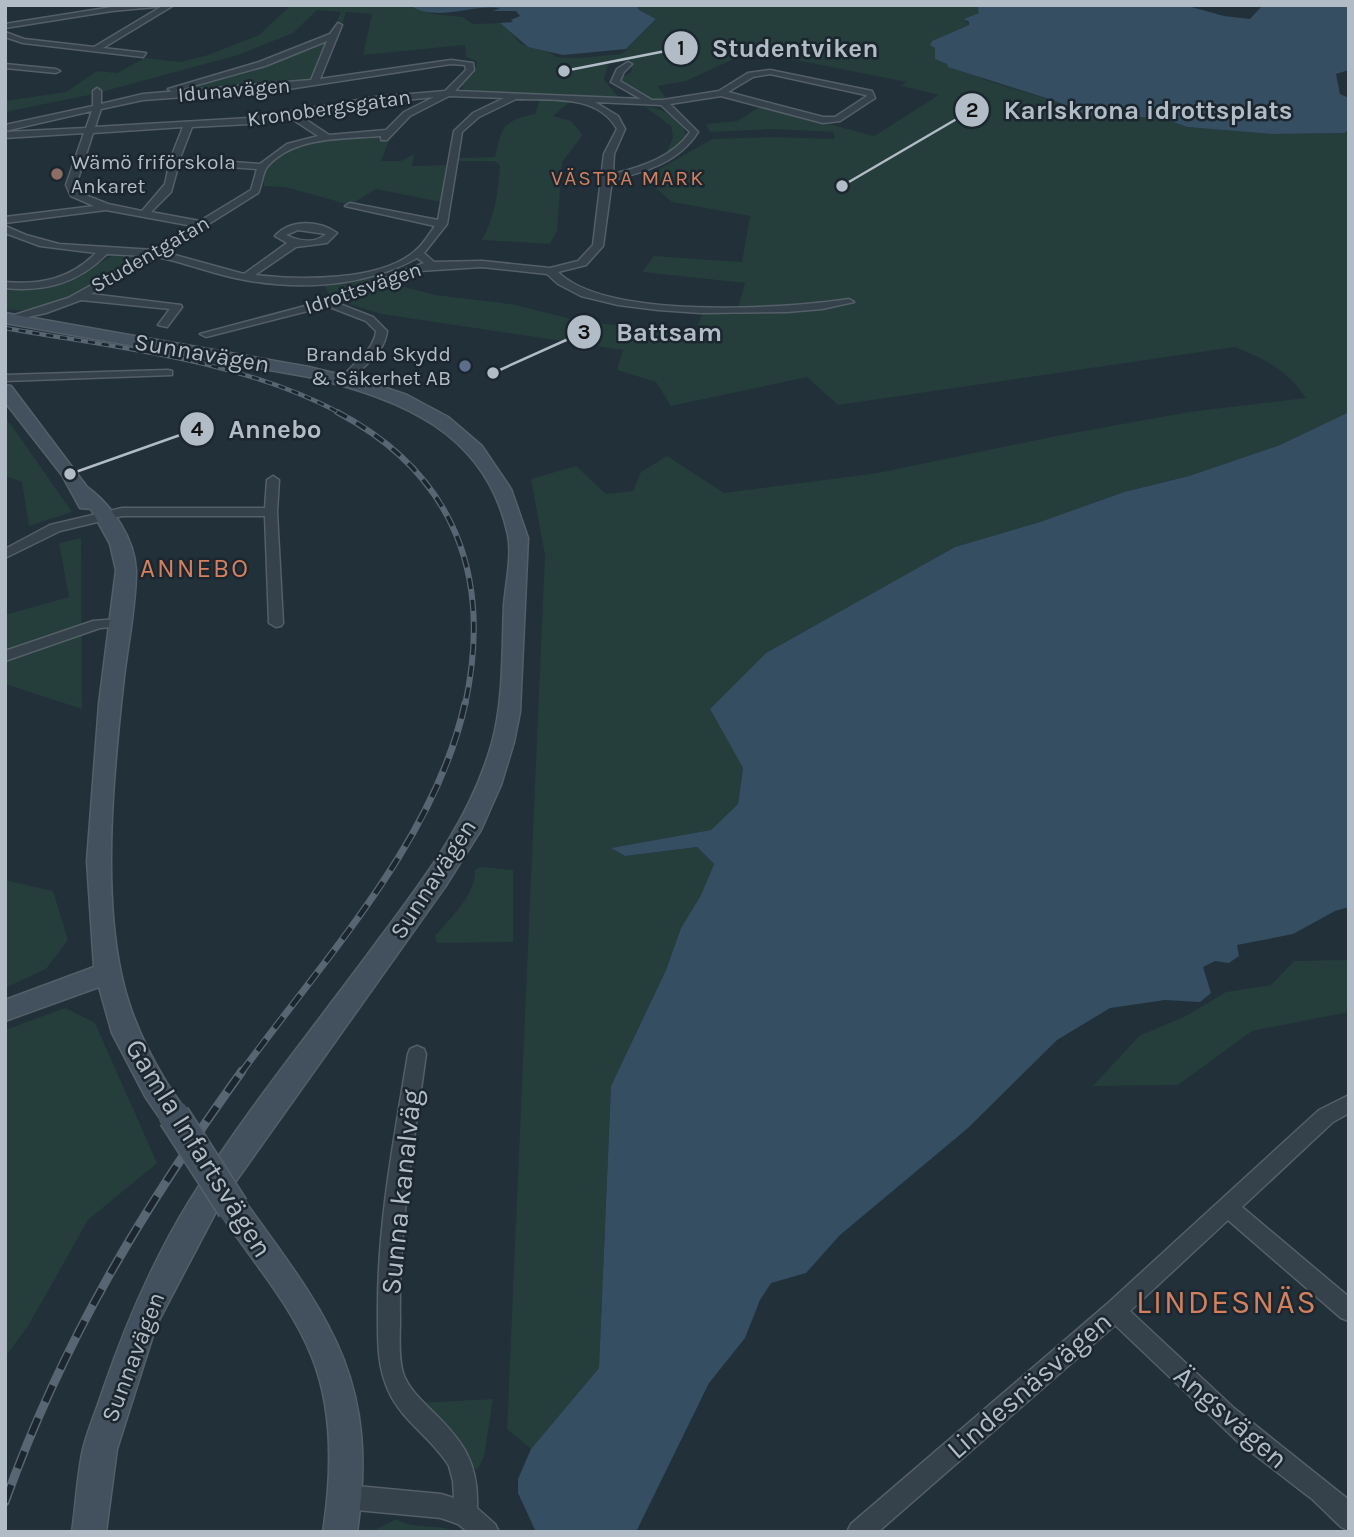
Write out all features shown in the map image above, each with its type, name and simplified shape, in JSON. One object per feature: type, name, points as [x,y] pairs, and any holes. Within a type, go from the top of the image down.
[{"type":"main road","name":"Sunnavägen","points":[[8,318],[346,379],[391,393],[435,416],[477,451],[494,472],[505,492],[514,513],[518,537],[509,712],[503,742],[489,785],[469,830],[436,881],[244,1144],[200,1210],[160,1284],[141,1325],[100,1448],[89,1531]]},
{"type":"main road","name":"Gamla Infartsvägen","points":[[5,390],[99,517],[108,561],[118,623],[99,860],[108,973],[125,1033],[156,1090],[300,1305],[328,1356],[337,1383],[346,1455],[346,1497],[340,1532]]},
{"type":"main road","points":[[5,1011],[108,973]]},
{"type":"street","points":[[5,26],[85,12],[155,5]]},
{"type":"street","points":[[96,49],[170,5]]},
{"type":"street","points":[[314,83],[338,24]]},
{"type":"street","points":[[5,34],[15,39],[143,55]]},
{"type":"street","points":[[143,97],[262,64],[333,36]]},
{"type":"street","points":[[5,42],[15,39]]},
{"type":"street","name":"Idunavägen","points":[[5,128],[143,97],[314,83],[469,63],[470,70],[448,93]]},
{"type":"street","points":[[608,178],[677,151],[694,132],[685,120],[615,82],[620,71],[628,64]]},
{"type":"street","points":[[5,66],[56,71]]},
{"type":"street","points":[[770,72],[869,93],[872,96],[837,119],[823,120],[721,93],[751,75],[770,72]]},
{"type":"street","points":[[97,90],[97,109],[71,185],[74,194],[106,207],[200,224]]},
{"type":"street","name":"Kronobergsgatan","points":[[5,135],[188,125],[292,115],[376,100],[448,93],[658,103],[721,93]]},
{"type":"street","name":"Studentgatan","points":[[8,318],[47,310],[153,254],[255,191],[262,167],[289,146],[327,138],[385,135],[421,105],[448,93]]},
{"type":"street","points":[[5,229],[36,243],[153,254],[246,277],[278,280],[352,278],[402,265],[418,254],[442,224],[458,131],[482,110],[516,96]]},
{"type":"street","name":"Idrottsvägen","points":[[206,334],[328,303],[416,268],[482,264],[551,271],[582,263],[598,246],[609,154],[621,129],[615,118],[585,100]]},
{"type":"street","points":[[292,115],[327,138]]},
{"type":"street","points":[[145,213],[166,192],[188,125]]},
{"type":"street","points":[[175,160],[262,167]]},
{"type":"street","points":[[350,206],[442,224]]},
{"type":"street","points":[[5,220],[106,207]]},
{"type":"street","points":[[246,277],[294,243]]},
{"type":"street","points":[[5,285],[34,286],[72,278],[88,270],[104,251]]},
{"type":"street","points":[[418,254],[432,265]]},
{"type":"street","points":[[551,271],[563,284],[589,294],[638,303],[711,310],[765,311],[828,307],[849,302]]},
{"type":"street","points":[[77,296],[177,307],[163,325]]},
{"type":"street","points":[[328,303],[379,324],[383,331],[383,337],[373,352],[346,379]]},
{"type":"street","points":[[5,377],[168,373]]},
{"type":"street","points":[[273,480],[271,512],[276,623]]},
{"type":"street","points":[[5,554],[55,528],[141,510],[271,512]]},
{"type":"street","points":[[5,656],[98,624],[118,623]]},
{"type":"street","name":"Sunna kanalväg","points":[[417,1054],[395,1202],[388,1299],[391,1372],[400,1393],[415,1412],[449,1442],[465,1477],[465,1514]]},
{"type":"street","name":"Lindesnäsvägen","points":[[859,1532],[1115,1311],[1326,1116],[1349,1104]]},
{"type":"street","points":[[1228,1208],[1349,1311]]},
{"type":"street","name":"Ängsvägen","points":[[1115,1311],[1196,1390],[1266,1452],[1337,1503],[1349,1519]]},
{"type":"street","points":[[346,1497],[441,1506],[465,1514],[487,1532]]},
{"type":"green space","points":[[291,5],[409,5],[433,14],[463,17],[473,24],[503,23],[519,42],[528,47],[544,49],[556,57],[577,58],[622,54],[656,20],[639,10],[636,5],[977,5],[979,13],[965,20],[969,25],[932,41],[947,64],[991,82],[1055,101],[1087,115],[1162,118],[1187,127],[1273,134],[1343,133],[1349,130],[1349,412],[1280,445],[1189,476],[1124,492],[1040,522],[955,547],[766,653],[710,709],[743,768],[738,804],[711,830],[612,848],[625,856],[697,847],[714,864],[701,895],[681,928],[666,970],[611,1086],[599,1368],[531,1449],[507,1429],[545,555],[531,479],[576,466],[606,494],[633,491],[641,472],[667,456],[724,493],[878,473],[1189,412],[1306,398],[1275,366],[1235,347],[838,405],[807,377],[671,406],[656,382],[617,370],[623,350],[381,314],[346,303],[352,297],[388,283],[436,295],[511,304],[583,322],[695,332],[703,312],[736,315],[745,283],[642,272],[654,256],[742,262],[750,216],[672,202],[644,178],[712,139],[834,139],[834,132],[774,129],[710,132],[706,124],[737,121],[761,106],[874,136],[939,95],[901,86],[906,82],[751,51],[686,81],[657,86],[668,100],[632,99],[619,79],[631,72],[632,66],[628,61],[608,64],[604,80],[620,99],[464,90],[461,84],[476,67],[477,61],[466,57],[465,45],[363,55],[372,14],[346,12],[342,24],[336,24],[341,12],[317,10],[293,33],[238,55],[94,94],[5,112],[5,101],[66,92],[97,71],[117,73],[145,58],[179,62],[205,56],[259,35]]},
{"type":"green space","points":[[327,43],[311,80],[165,93],[263,65]]},
{"type":"green space","points":[[540,100],[569,102],[553,116],[571,121],[583,135],[562,162],[557,231],[550,244],[482,240],[495,204],[500,165],[494,161],[459,161],[458,158],[495,157],[505,127],[516,119],[535,114]]},
{"type":"green space","points":[[644,106],[658,109],[677,119],[686,138],[666,153],[673,137],[671,126]]},
{"type":"green space","points":[[379,137],[378,141],[389,141],[381,161],[401,161],[414,154],[412,166],[447,165],[441,202],[376,189],[350,205],[285,187],[264,186],[264,168],[293,146]]},
{"type":"green space","points":[[112,256],[138,257],[75,295],[58,302],[41,308],[5,309],[5,288],[32,288],[72,280]]},
{"type":"green space","points":[[411,265],[331,297],[322,282],[364,278]]},
{"type":"green space","points":[[5,418],[72,512],[29,526],[22,482],[5,476]]},
{"type":"green space","points":[[81,538],[82,709],[5,684],[5,615],[69,597],[59,543]]},
{"type":"green space","points":[[481,867],[513,870],[513,942],[437,943],[435,936],[467,897],[475,870]]},
{"type":"green space","points":[[5,880],[53,891],[68,940],[46,969],[5,988]]},
{"type":"green space","points":[[1349,960],[1349,1012],[1252,1031],[1178,1085],[1093,1086],[1139,1036],[1186,1016],[1226,992],[1271,985],[1294,961]]},
{"type":"green space","points":[[65,1008],[95,1023],[157,1163],[88,1220],[28,1326],[5,1357],[5,1030]]},
{"type":"green space","points":[[493,1399],[484,1456],[478,1469],[472,1468],[416,1403]]},
{"type":"green space","points":[[397,1519],[409,1524],[457,1532],[371,1532]]},
{"type":"water","points":[[409,5],[636,5],[639,10],[656,19],[626,49],[563,55],[528,47],[500,23],[513,22],[511,20],[520,16],[516,11],[493,11],[500,8],[488,7],[442,13],[420,10]]},
{"type":"water","points":[[977,5],[1184,5],[1224,16],[1250,19],[1260,5],[1349,5],[1349,70],[1336,74],[1340,94],[1349,98],[1349,130],[1344,133],[1273,134],[1187,127],[1162,118],[1087,115],[1055,101],[948,67],[935,59],[935,48],[930,45],[932,41],[969,25],[964,19],[979,13]]},
{"type":"water","points":[[1349,412],[1349,907],[1335,911],[1293,934],[1237,945],[1239,956],[1229,963],[1215,961],[1203,967],[1211,993],[1200,1002],[1165,1000],[1110,1008],[1057,1040],[968,1128],[840,1235],[806,1273],[771,1283],[760,1300],[745,1338],[709,1383],[636,1532],[536,1532],[518,1493],[518,1479],[531,1449],[599,1368],[611,1086],[666,970],[681,928],[701,895],[714,864],[697,847],[625,856],[611,848],[711,830],[738,804],[743,768],[710,709],[766,653],[955,547],[1040,522],[1124,492],[1189,476],[1280,445]]},
{"type":"railway","points":[[5,328],[134,349],[219,368],[261,380],[340,413]]},
{"type":"railway","points":[[337,412],[378,437],[411,466],[437,498],[456,534],[468,572],[473,614],[472,658],[465,705]]},
{"type":"railway","points":[[241,1073],[340,943],[402,851],[429,803],[450,754],[465,703]]},
{"type":"railway","points":[[5,1502],[52,1386],[108,1278],[171,1174],[242,1071]]},
{"type":"place","name":"Studentviken","points":[[564,71]]},
{"type":"place","name":"Wämö friförskola Ankaret","points":[[57,174]]},
{"type":"place","name":"Karlskrona idrottsplats","points":[[842,186]]},
{"type":"place","name":"Brandab Skydd & Säkerhet AB","points":[[465,366]]},
{"type":"place","name":"Battsam","points":[[493,373]]},
{"type":"place","name":"Annebo","points":[[70,474]]},
{"type":"district","name":"VÄSTRA MARK","points":[[628,178]]},
{"type":"district","name":"ANNEBO","points":[[195,568]]},
{"type":"district","name":"LINDESNÄS","points":[[1227,1302]]}]
